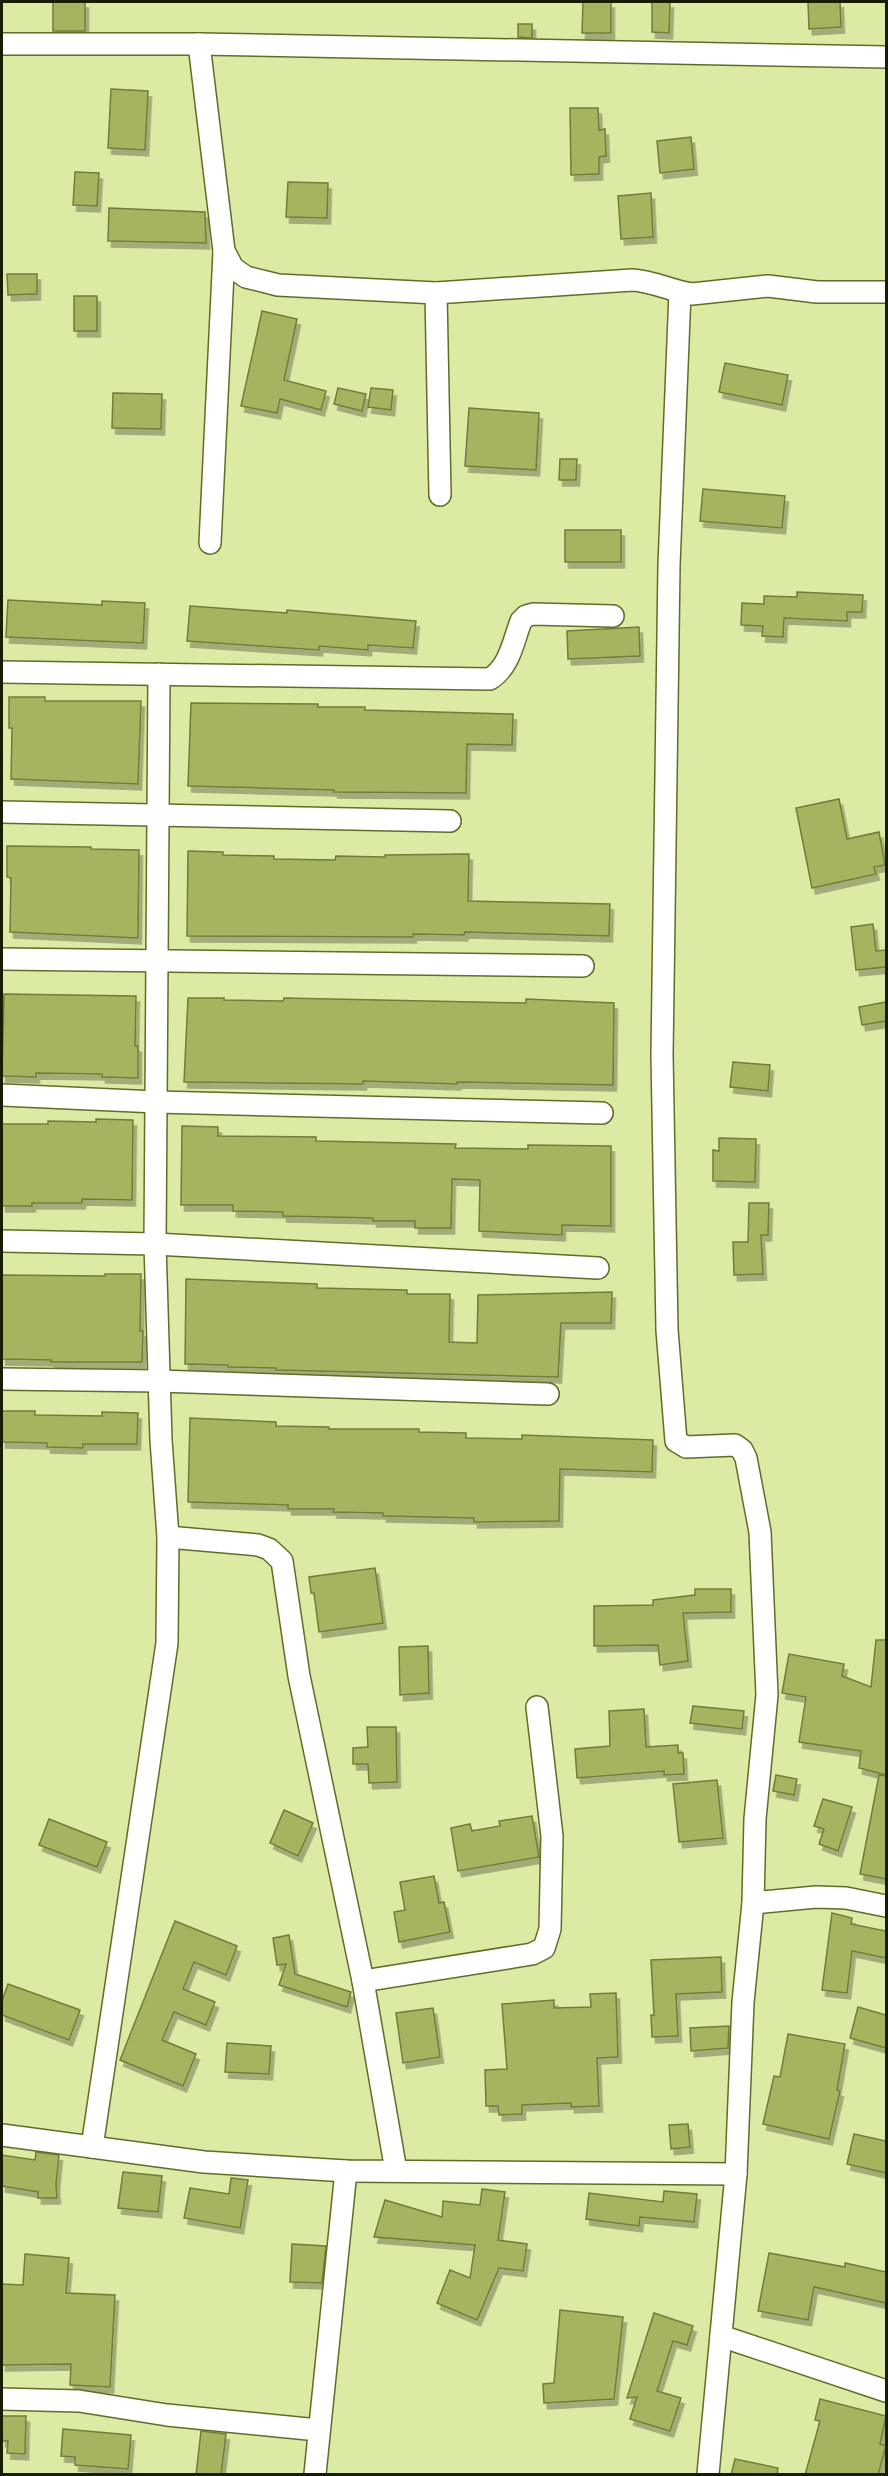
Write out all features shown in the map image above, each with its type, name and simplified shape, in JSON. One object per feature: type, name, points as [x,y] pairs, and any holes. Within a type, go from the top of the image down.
[{"type":"street","points":[[2,44],[199,44],[886,57]]},
{"type":"street","points":[[199,44],[224,251],[210,543]]},
{"type":"street","points":[[224,251],[233,268],[246,277],[278,285],[436,293],[632,280],[645,281],[680,292],[719,292],[768,286],[817,291],[886,292]]},
{"type":"street","points":[[680,292],[669,565],[662,1032],[667,1330],[676,1441],[686,1447],[735,1445],[742,1450],[755,1497],[760,1532],[767,1695],[755,1819],[753,1903],[743,2002],[736,2174],[708,2475]]},
{"type":"street","points":[[436,293],[440,495]]},
{"type":"street","points":[[2,672],[490,679],[500,673],[505,665],[521,621],[526,616],[533,614],[613,616]]},
{"type":"street","points":[[92,2147],[167,1643],[168,1537],[159,1381],[155,1244],[159,674]]},
{"type":"street","points":[[2,812],[450,821]]},
{"type":"street","points":[[2,959],[583,966]]},
{"type":"street","points":[[2,1095],[157,1102],[602,1113]]},
{"type":"street","points":[[2,1241],[155,1244],[598,1268]]},
{"type":"street","points":[[2,1379],[159,1381],[548,1394]]},
{"type":"street","points":[[168,1537],[258,1545],[269,1549],[282,1561],[299,1676],[363,1981],[396,2171]]},
{"type":"street","points":[[363,1981],[532,1954],[544,1948],[550,1929],[552,1836],[537,1707]]},
{"type":"street","points":[[753,1903],[846,1898],[886,1906]]},
{"type":"street","points":[[2,2135],[204,2162],[346,2171],[736,2174]]},
{"type":"street","points":[[315,2475],[346,2171]]},
{"type":"street","points":[[721,2336],[886,2391]]},
{"type":"street","points":[[2,2399],[79,2402],[167,2415],[318,2430]]},
{"type":"building","points":[[53,2],[85,2],[85,31],[53,31]]},
{"type":"building","points":[[583,2],[611,2],[611,33],[582,33]]},
{"type":"building","points":[[652,2],[670,2],[669,33],[652,32]]},
{"type":"building","points":[[808,2],[840,2],[841,27],[809,29]]},
{"type":"building","points":[[518,24],[532,24],[532,38],[518,37]]},
{"type":"building","points":[[111,89],[148,91],[145,150],[108,148]]},
{"type":"building","points":[[570,108],[598,108],[599,130],[605,129],[606,156],[599,157],[599,174],[571,175]]},
{"type":"building","points":[[691,137],[694,169],[660,173],[657,141]]},
{"type":"building","points":[[75,172],[99,173],[97,206],[73,205]]},
{"type":"building","points":[[288,182],[328,183],[327,218],[286,217]]},
{"type":"building","points":[[651,193],[653,237],[621,239],[618,196]]},
{"type":"building","points":[[109,208],[205,212],[206,243],[108,241]]},
{"type":"building","points":[[7,274],[37,274],[37,294],[8,295]]},
{"type":"building","points":[[74,296],[97,296],[97,331],[74,331]]},
{"type":"building","points":[[262,311],[297,319],[284,380],[326,391],[321,410],[280,399],[277,413],[241,406]]},
{"type":"building","points":[[725,363],[788,375],[782,405],[719,392]]},
{"type":"building","points":[[338,388],[366,394],[362,411],[334,404]]},
{"type":"building","points":[[371,388],[393,390],[391,410],[368,407]]},
{"type":"building","points":[[113,393],[162,394],[161,429],[112,428]]},
{"type":"building","points":[[469,408],[539,413],[536,470],[465,466]]},
{"type":"building","points":[[560,459],[577,459],[576,480],[559,480]]},
{"type":"building","points":[[703,489],[785,496],[782,528],[700,521]]},
{"type":"building","points":[[565,530],[621,530],[621,562],[565,562]]},
{"type":"building","points":[[797,592],[863,595],[862,612],[847,612],[847,621],[784,618],[783,637],[762,636],[763,626],[741,625],[742,603],[764,604],[764,596],[797,597]]},
{"type":"building","points":[[8,600],[102,605],[102,601],[145,603],[143,643],[6,637]]},
{"type":"building","points":[[190,606],[287,613],[287,610],[416,621],[413,648],[368,645],[368,650],[319,646],[319,650],[187,641]]},
{"type":"building","points":[[639,627],[640,656],[568,659],[567,631]]},
{"type":"building","points":[[9,697],[45,697],[45,701],[141,701],[138,784],[11,779],[12,728],[9,728]]},
{"type":"building","points":[[191,703],[318,704],[318,707],[365,707],[365,710],[513,714],[512,745],[467,744],[466,793],[334,792],[334,790],[188,786]]},
{"type":"building","points":[[839,799],[847,839],[879,832],[885,865],[874,867],[876,874],[812,888],[796,808]]},
{"type":"building","points":[[7,846],[139,850],[138,938],[10,932],[11,878],[7,877]]},
{"type":"building","points":[[188,851],[223,852],[223,855],[274,856],[274,859],[335,860],[336,856],[469,854],[468,901],[610,904],[609,936],[465,932],[464,935],[413,934],[413,937],[187,936]]},
{"type":"building","points":[[873,924],[876,951],[886,950],[886,967],[856,970],[851,927]]},
{"type":"building","points":[[4,994],[136,996],[135,1046],[138,1046],[138,1078],[102,1077],[102,1074],[36,1073],[36,1077],[2,1076]]},
{"type":"building","points":[[188,998],[526,1003],[526,999],[614,1003],[613,1085],[363,1081],[363,1084],[184,1082]]},
{"type":"building","points":[[886,1002],[886,1021],[862,1025],[859,1007]]},
{"type":"building","points":[[733,1062],[770,1065],[768,1091],[730,1087]]},
{"type":"building","points":[[96,1119],[133,1120],[132,1200],[82,1199],[82,1203],[32,1203],[32,1206],[2,1206],[2,1124],[48,1124],[48,1121],[96,1122]]},
{"type":"building","points":[[182,1126],[218,1127],[218,1136],[316,1137],[316,1141],[456,1144],[455,1148],[528,1149],[528,1145],[611,1146],[611,1226],[562,1225],[562,1235],[479,1231],[480,1180],[452,1179],[451,1228],[415,1228],[415,1221],[373,1221],[373,1218],[283,1216],[283,1212],[233,1211],[233,1205],[181,1205]]},
{"type":"building","points":[[719,1138],[756,1139],[755,1182],[713,1181],[713,1150],[719,1151]]},
{"type":"building","points":[[749,1203],[769,1203],[768,1235],[761,1235],[763,1274],[734,1275],[733,1242],[748,1242]]},
{"type":"building","points":[[105,1274],[141,1274],[142,1362],[51,1362],[51,1360],[2,1359],[2,1275],[105,1276]]},
{"type":"building","points":[[186,1279],[317,1284],[317,1288],[407,1290],[407,1294],[450,1294],[449,1342],[477,1343],[478,1295],[612,1292],[611,1323],[561,1323],[558,1377],[276,1370],[276,1368],[185,1364]]},
{"type":"building","points":[[2,1411],[35,1411],[35,1415],[102,1416],[102,1412],[138,1413],[137,1444],[83,1444],[83,1448],[47,1447],[47,1443],[2,1442]]},
{"type":"building","points":[[190,1418],[276,1422],[276,1426],[329,1427],[329,1429],[419,1429],[419,1432],[466,1433],[466,1438],[522,1439],[522,1435],[653,1440],[652,1472],[560,1469],[559,1521],[474,1522],[474,1518],[383,1516],[383,1513],[333,1512],[334,1509],[288,1509],[288,1505],[188,1502]]},
{"type":"building","points":[[375,1568],[383,1623],[319,1632],[314,1593],[311,1593],[309,1577]]},
{"type":"building","points":[[695,1589],[731,1589],[731,1612],[683,1613],[688,1661],[660,1665],[658,1645],[594,1646],[594,1606],[653,1605],[653,1600],[695,1595]]},
{"type":"building","points":[[876,1640],[886,1640],[886,1775],[859,1768],[861,1751],[799,1742],[806,1697],[782,1693],[789,1654],[844,1664],[842,1676],[871,1687]]},
{"type":"building","points":[[428,1646],[429,1693],[400,1695],[399,1647]]},
{"type":"building","points":[[693,1706],[744,1711],[742,1729],[690,1723]]},
{"type":"building","points":[[644,1709],[646,1747],[678,1745],[678,1753],[683,1753],[684,1774],[664,1775],[664,1771],[577,1778],[575,1749],[610,1746],[609,1711]]},
{"type":"building","points":[[367,1727],[396,1727],[397,1782],[369,1783],[368,1764],[353,1764],[353,1748],[368,1747]]},
{"type":"building","points":[[776,1775],[797,1779],[794,1795],[773,1791]]},
{"type":"building","points":[[879,1775],[886,1776],[886,1879],[860,1874]]},
{"type":"building","points":[[717,1780],[723,1838],[679,1842],[673,1784]]},
{"type":"building","points":[[823,1799],[852,1807],[838,1851],[819,1844],[824,1829],[814,1826]]},
{"type":"building","points":[[284,1810],[313,1823],[298,1856],[270,1843]]},
{"type":"building","points":[[532,1816],[539,1857],[458,1871],[451,1828],[470,1824],[472,1831],[500,1826],[499,1821]]},
{"type":"building","points":[[49,1819],[107,1842],[97,1867],[39,1845]]},
{"type":"building","points":[[434,1876],[439,1903],[444,1902],[450,1932],[399,1942],[394,1912],[405,1910],[400,1882]]},
{"type":"building","points":[[832,1913],[852,1918],[851,1924],[886,1931],[886,1958],[852,1951],[847,1993],[822,1990]]},
{"type":"building","points":[[175,1921],[237,1946],[226,1975],[194,1962],[183,1989],[215,2002],[206,2025],[174,2012],[162,2040],[196,2054],[183,2086],[120,2060]]},
{"type":"building","points":[[289,1935],[295,1974],[351,1992],[347,2007],[279,1985],[286,1964],[277,1965],[273,1938]]},
{"type":"building","points":[[721,1957],[722,1992],[676,1994],[678,2036],[652,2037],[651,2015],[654,2015],[651,1960]]},
{"type":"building","points":[[8,1984],[80,2010],[69,2040],[2,2015],[2,2001]]},
{"type":"building","points":[[616,1993],[618,2057],[597,2058],[599,2106],[571,2107],[571,2103],[522,2105],[522,2114],[499,2115],[498,2106],[486,2106],[485,2070],[507,2069],[502,2004],[554,2000],[554,2008],[591,2007],[590,1994]]},
{"type":"building","points":[[858,2007],[886,2015],[886,2048],[850,2038]]},
{"type":"building","points":[[433,2008],[440,2057],[403,2063],[396,2013]]},
{"type":"building","points":[[729,2026],[728,2048],[691,2051],[690,2028]]},
{"type":"building","points":[[788,2034],[845,2044],[837,2090],[840,2091],[829,2139],[763,2124],[774,2076],[780,2077]]},
{"type":"building","points":[[227,2043],[271,2046],[269,2074],[225,2072]]},
{"type":"building","points":[[688,2124],[690,2147],[671,2149],[669,2125]]},
{"type":"building","points":[[854,2134],[886,2141],[886,2173],[847,2164]]},
{"type":"building","points":[[36,2152],[59,2155],[57,2198],[38,2198],[38,2192],[2,2186],[2,2155],[35,2160]]},
{"type":"building","points":[[123,2172],[162,2176],[158,2212],[118,2208]]},
{"type":"building","points":[[231,2178],[248,2180],[240,2228],[184,2218],[190,2188],[229,2194]]},
{"type":"building","points":[[482,2189],[505,2192],[498,2240],[527,2244],[523,2271],[499,2268],[477,2320],[437,2303],[450,2270],[470,2278],[475,2245],[374,2237],[385,2200],[442,2217],[443,2201],[480,2205]]},
{"type":"building","points":[[664,2191],[697,2194],[694,2222],[640,2217],[639,2226],[586,2219],[589,2193],[663,2202]]},
{"type":"building","points":[[292,2244],[326,2246],[322,2283],[290,2282]]},
{"type":"building","points":[[769,2253],[845,2267],[845,2263],[886,2272],[886,2303],[814,2287],[808,2320],[758,2311]]},
{"type":"building","points":[[25,2254],[69,2258],[66,2293],[115,2295],[110,2387],[70,2385],[71,2364],[2,2365],[2,2284],[23,2285]]},
{"type":"building","points":[[560,2310],[623,2317],[614,2399],[544,2403],[543,2384],[554,2383]]},
{"type":"building","points":[[654,2313],[693,2326],[687,2345],[673,2341],[657,2391],[681,2398],[670,2431],[630,2419],[637,2397],[627,2398]]},
{"type":"building","points":[[820,2399],[886,2416],[880,2444],[886,2446],[878,2475],[805,2475],[820,2421],[815,2420]]},
{"type":"building","points":[[2,2416],[26,2416],[25,2454],[7,2453],[8,2441],[2,2441]]},
{"type":"building","points":[[63,2429],[131,2435],[128,2469],[75,2465],[75,2457],[61,2456]]},
{"type":"building","points":[[201,2431],[226,2434],[221,2475],[196,2475]]},
{"type":"building","points":[[735,2459],[778,2468],[777,2475],[731,2475]]}]
